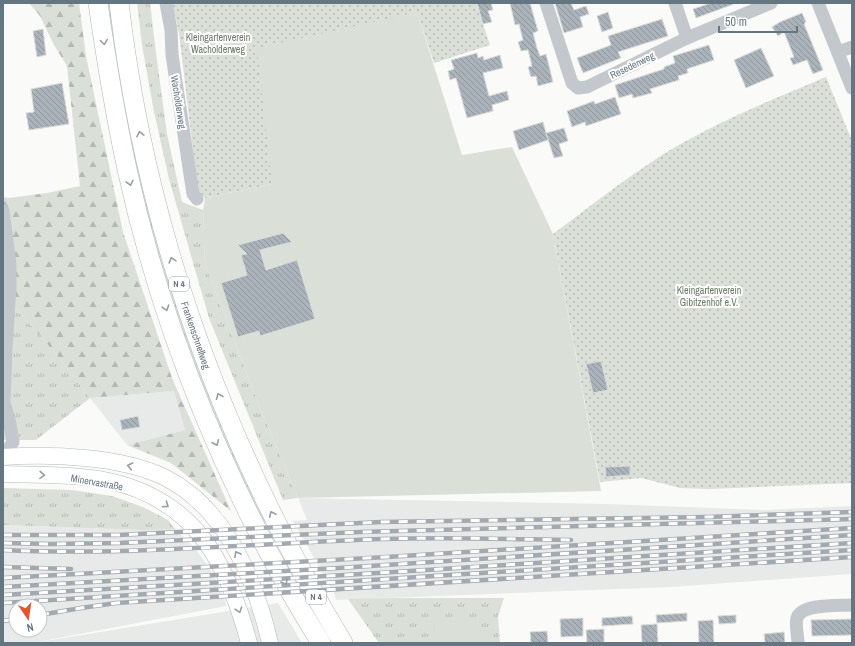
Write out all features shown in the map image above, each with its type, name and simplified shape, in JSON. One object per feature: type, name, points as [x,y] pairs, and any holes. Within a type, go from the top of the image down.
[{"type":"highway","name":"Frankenschnellweg","points":[[98,3],[110,81],[127,168],[150,257],[171,323],[210,428],[247,510],[273,560],[321,643]]},
{"type":"highway","name":"Frankenschnellweg","points":[[119,3],[132,98],[152,186],[176,276],[192,326],[226,415],[274,520],[318,602],[344,643]]},
{"type":"main road","name":"Minervastraße","points":[[3,457],[32,455],[102,461],[137,467],[171,481],[193,496],[214,516],[243,565],[259,602],[270,643]]},
{"type":"main road","name":"Minervastraße","points":[[3,474],[73,477],[109,482],[142,492],[170,508],[190,524],[203,538],[215,556],[232,590],[250,643]]},
{"type":"street","name":"Wacholderweg","points":[[166,3],[171,30],[172,55],[193,194],[197,199]]},
{"type":"street","name":"Resedenweg","points":[[546,3],[572,83],[578,88],[587,87],[687,38],[771,3]]},
{"type":"street","points":[[675,3],[687,38]]},
{"type":"street","points":[[818,3],[852,88]]},
{"type":"street","points":[[838,52],[852,47]]},
{"type":"street","points":[[3,211],[10,264],[10,288],[4,376],[4,405],[9,419],[13,442],[3,457]]},
{"type":"street","points":[[798,643],[797,617],[801,612],[809,608],[852,605]]},
{"type":"shaded area","points":[[174,391],[185,430],[127,445],[90,398]]},
{"type":"shaded area","points":[[298,498],[607,504],[765,510],[852,506],[852,574],[671,587],[336,600],[335,595],[293,521],[307,520]]},
{"type":"shaded area","points":[[3,525],[145,530],[175,529],[195,548],[203,559],[218,583],[226,602],[226,606],[33,643],[3,643]]},
{"type":"shaded area","points":[[278,603],[302,643],[33,643]]},
{"type":"green space","points":[[29,3],[79,3],[86,56],[123,232],[172,378],[231,511],[171,463],[127,445],[185,430],[174,391],[90,398],[56,354],[3,293],[3,197],[9,198],[47,193],[80,186],[67,66],[54,45],[40,16]]},
{"type":"green space","points":[[105,3],[113,3],[134,131],[269,522],[261,523],[185,348],[143,207]]},
{"type":"green space","points":[[137,3],[150,3],[167,134],[182,202],[203,210],[205,264],[254,393],[298,498],[283,500],[209,318],[169,179],[154,112],[142,45]]},
{"type":"green space","name":"Kleingartenverein Wacholderweg","points":[[172,3],[476,3],[490,45],[434,63],[417,12],[272,184],[205,198],[198,193],[179,33]]},
{"type":"green space","points":[[417,12],[462,155],[512,147],[553,234],[601,491],[298,498],[254,393],[205,264],[203,210],[205,198],[272,184],[257,48]]},
{"type":"green space","name":"Kleingartenverein Gibitzenhof e.V.","points":[[826,77],[852,141],[852,483],[709,489],[680,488],[641,478],[600,482],[553,234],[605,195],[659,157],[679,145],[741,114]]},
{"type":"green space","points":[[3,293],[56,354],[90,398],[36,440],[3,440]]},
{"type":"green space","points":[[3,488],[72,490],[112,496],[143,507],[168,520],[175,529],[145,530],[3,525]]},
{"type":"green space","points":[[504,598],[498,616],[500,643],[379,643],[348,599]]},
{"type":"green space","points":[[479,619],[482,643],[438,643],[433,621]]},
{"type":"building","points":[[477,3],[491,3],[493,10],[488,11],[492,22],[483,24]]},
{"type":"building","points":[[510,3],[530,3],[538,31],[533,33],[537,48],[540,56],[546,54],[553,82],[538,86],[536,76],[531,77],[528,67],[532,66],[528,50],[521,51],[518,42],[523,40],[519,24],[515,25]]},
{"type":"building","points":[[555,3],[571,3],[574,10],[586,6],[589,14],[580,17],[583,27],[564,33]]},
{"type":"building","points":[[711,3],[734,4],[696,18],[693,9]]},
{"type":"building","points":[[608,12],[613,28],[602,32],[597,16]]},
{"type":"building","points":[[802,13],[806,22],[804,24],[823,70],[813,74],[807,60],[793,65],[790,58],[794,57],[784,32],[778,36],[772,27]]},
{"type":"building","points":[[662,19],[668,36],[618,52],[621,58],[583,73],[577,58],[611,45],[608,36]]},
{"type":"building","points":[[43,29],[46,55],[37,57],[33,31]]},
{"type":"building","points":[[709,45],[714,60],[687,69],[688,73],[678,76],[679,80],[650,89],[652,93],[633,98],[632,94],[619,98],[615,85],[664,69],[664,67],[675,63],[673,56]]},
{"type":"building","points":[[761,48],[774,76],[746,88],[734,60]]},
{"type":"building","points":[[477,53],[478,58],[483,56],[484,60],[500,55],[503,68],[483,73],[489,96],[507,91],[509,100],[492,105],[493,111],[467,118],[456,78],[450,80],[448,71],[454,69],[451,60]]},
{"type":"building","points":[[62,83],[69,124],[29,130],[26,113],[34,112],[31,89]]},
{"type":"building","points":[[615,97],[621,114],[586,126],[585,122],[572,127],[567,111],[594,101],[595,104]]},
{"type":"building","points":[[543,122],[548,140],[519,150],[513,131]]},
{"type":"building","points":[[564,128],[568,141],[559,144],[563,156],[554,158],[546,133]]},
{"type":"building","points":[[283,233],[292,242],[260,250],[266,270],[297,260],[315,319],[260,336],[259,331],[238,337],[221,283],[247,275],[241,255],[247,254],[238,245]]},
{"type":"building","points":[[601,361],[608,390],[593,393],[586,364]]},
{"type":"building","points":[[138,416],[140,427],[122,430],[120,420]]},
{"type":"building","points":[[630,466],[630,475],[606,477],[605,467]]},
{"type":"building","points":[[687,613],[687,621],[657,623],[656,615]]},
{"type":"building","points":[[736,615],[736,623],[719,624],[718,616]]},
{"type":"building","points":[[632,616],[633,624],[602,626],[602,618]]},
{"type":"building","points":[[583,618],[583,636],[561,637],[560,619]]},
{"type":"building","points":[[852,619],[852,635],[812,636],[811,620]]},
{"type":"building","points":[[713,620],[714,643],[699,643],[698,621]]},
{"type":"building","points":[[657,624],[658,643],[642,643],[641,625]]},
{"type":"building","points":[[604,629],[604,643],[587,643],[586,630]]},
{"type":"building","points":[[547,631],[548,643],[531,643],[530,632]]},
{"type":"building","points":[[784,632],[785,643],[765,643],[764,634]]},
{"type":"railway","points":[[3,535],[118,535],[381,522],[707,517],[852,512]]},
{"type":"railway","points":[[3,543],[119,543],[360,532],[852,519]]},
{"type":"railway","points":[[3,578],[387,557],[852,528]]},
{"type":"railway","points":[[3,587],[339,568],[852,535]]},
{"type":"railway","points":[[3,550],[146,550],[407,538],[571,540]]},
{"type":"railway","points":[[3,595],[852,543]]},
{"type":"railway","points":[[3,603],[852,550]]},
{"type":"railway","points":[[48,614],[116,603],[852,557]]},
{"type":"railway","points":[[3,567],[71,569]]},
{"type":"railway","points":[[3,621],[8,620]]}]
